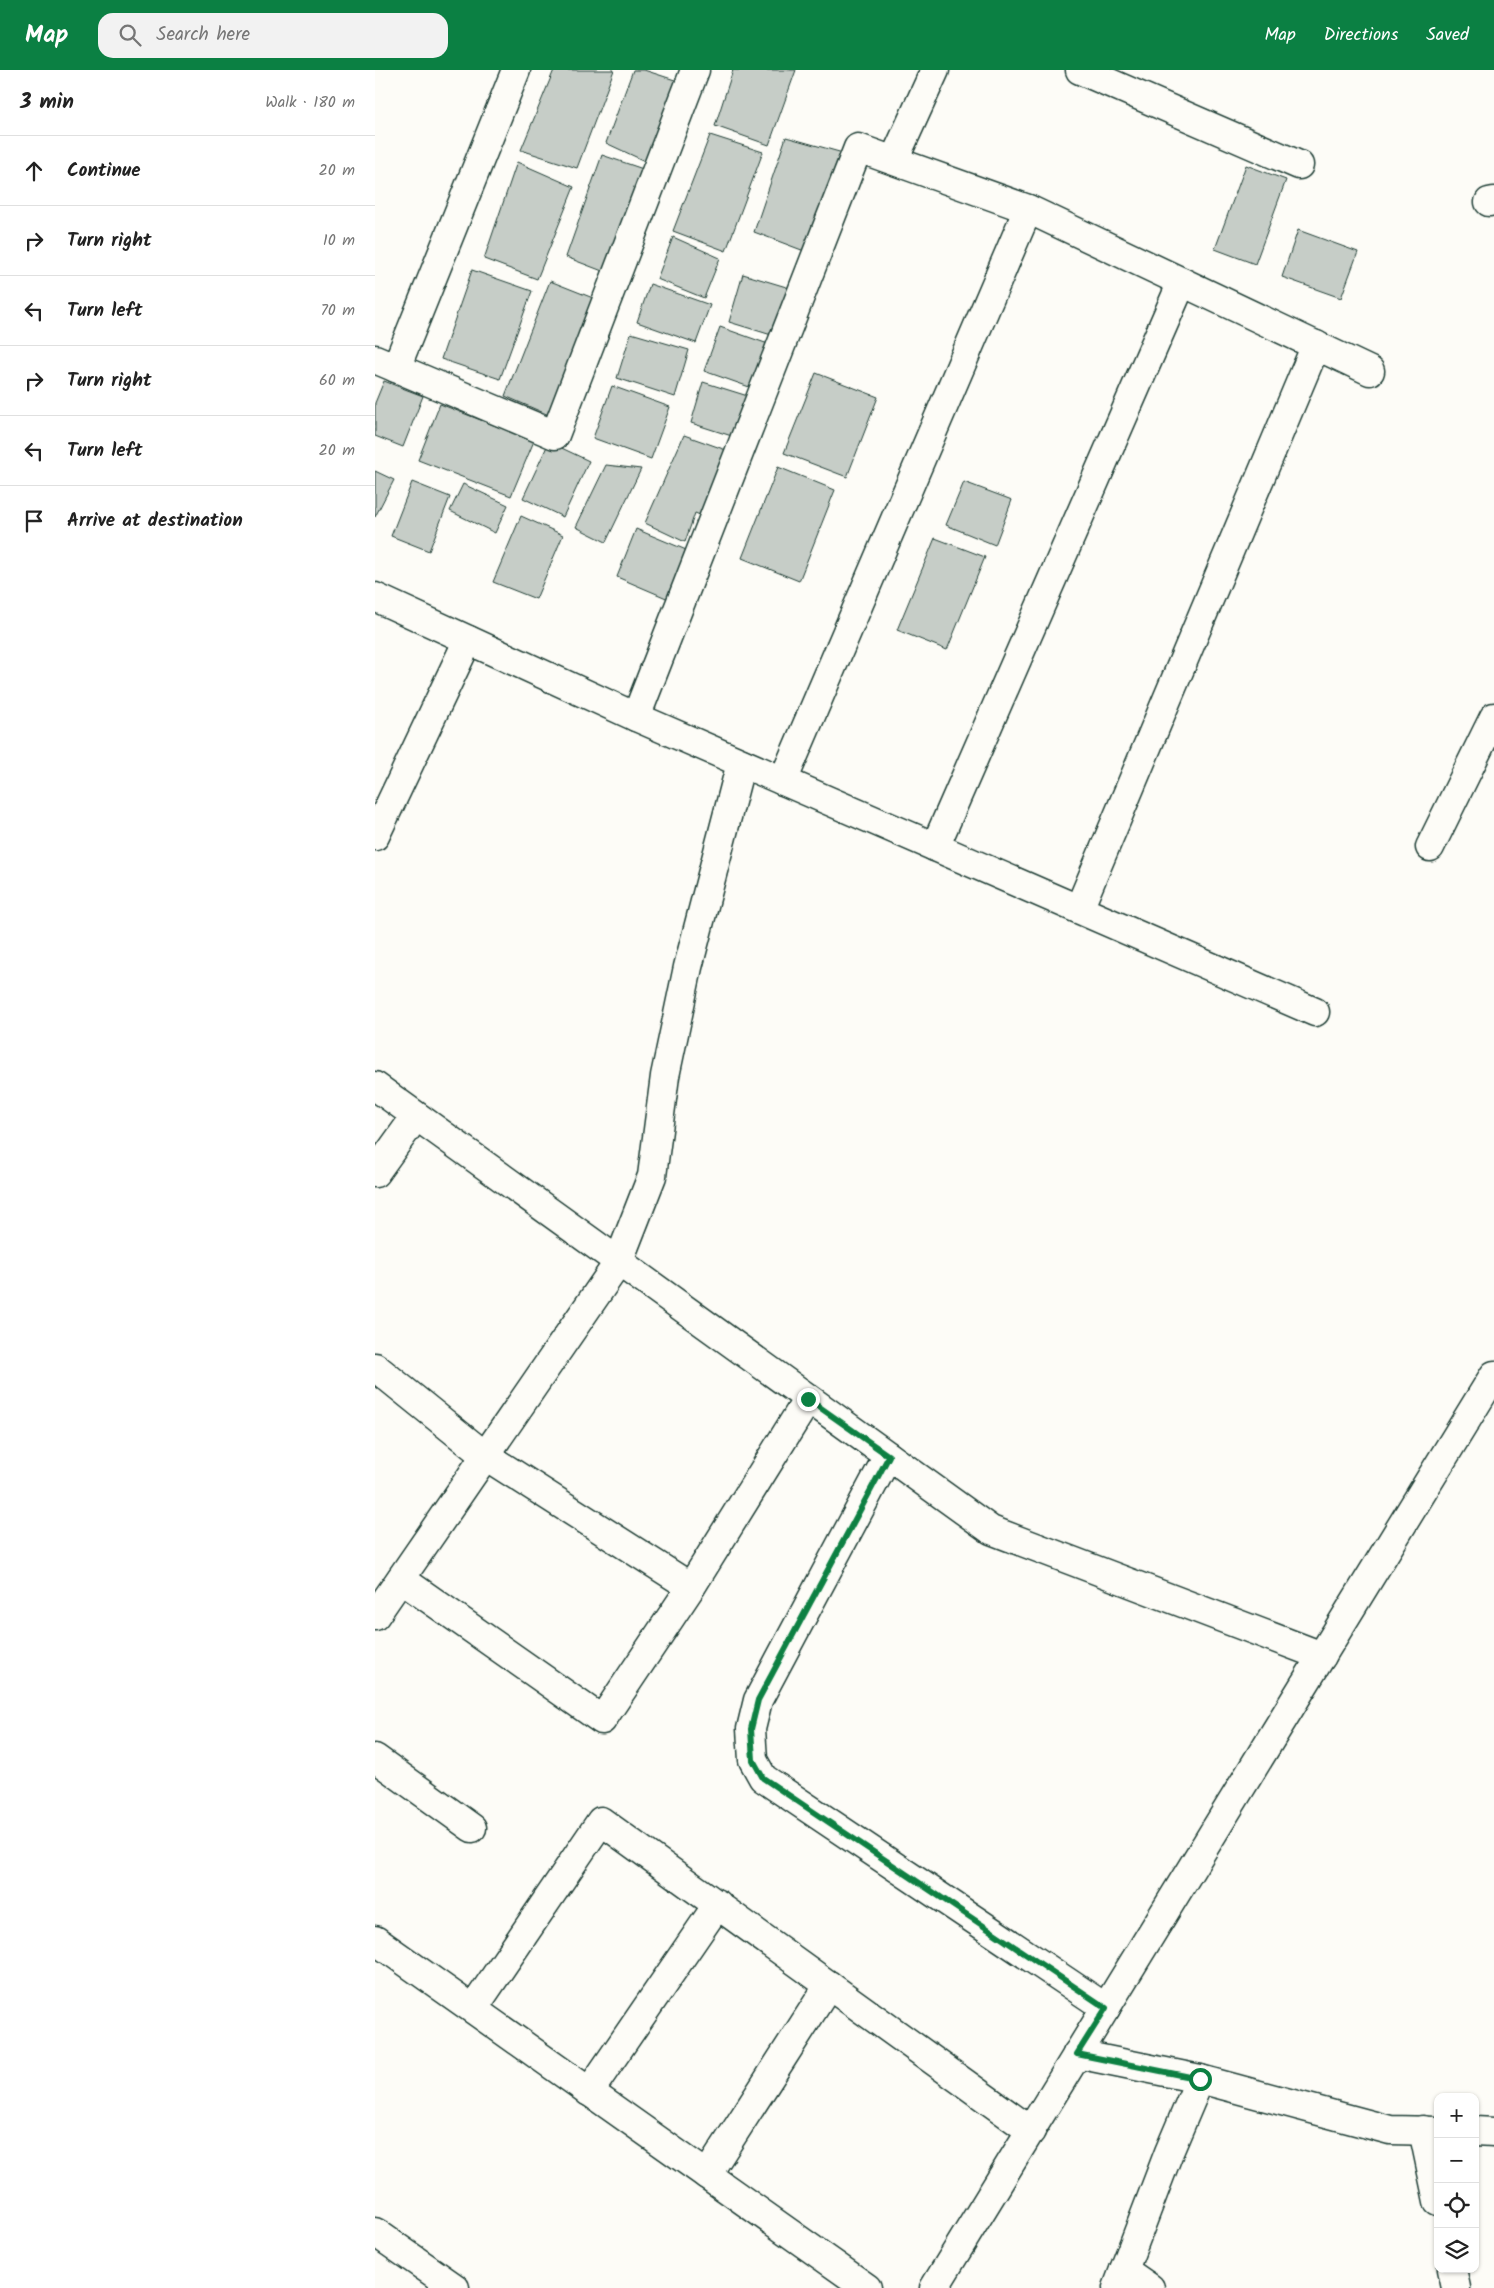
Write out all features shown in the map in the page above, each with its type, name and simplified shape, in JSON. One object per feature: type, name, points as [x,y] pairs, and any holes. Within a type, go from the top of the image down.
[{"type":"street","points":[[516,70],[386,363],[555,435],[695,70]]},
{"type":"street","points":[[894,160],[935,70]]},
{"type":"street","points":[[1080,70],[1299,165]]},
{"type":"street","points":[[636,717],[858,148],[1028,209],[1371,371]]},
{"type":"street","points":[[783,781],[1028,209]]},
{"type":"street","points":[[935,847],[1182,282]]},
{"type":"street","points":[[1079,909],[1315,345]]},
{"type":"street","points":[[375,597],[636,717],[1315,1012]]},
{"type":"street","points":[[375,836],[468,640]]},
{"type":"street","points":[[1430,847],[1494,717]]},
{"type":"street","points":[[375,1616],[484,1455],[618,1263],[652,1176],[665,1076],[688,967],[741,763]]},
{"type":"street","points":[[375,1086],[618,1263],[991,1530],[1321,1656]]},
{"type":"street","points":[[375,1173],[416,1116]]},
{"type":"street","points":[[375,1367],[484,1455],[691,1587]]},
{"type":"street","points":[[934,2288],[1494,1375]]},
{"type":"street","points":[[401,1579],[602,1720],[691,1587],[808,1399]]},
{"type":"street","points":[[889,1456],[758,1700],[751,1729],[753,1760],[763,1778],[1106,2008]]},
{"type":"street","points":[[375,1758],[472,1828]]},
{"type":"street","points":[[473,2009],[601,1821],[1031,2131]]},
{"type":"street","points":[[589,2092],[718,1904]]},
{"type":"street","points":[[375,1940],[867,2288]]},
{"type":"street","points":[[707,2175],[829,1985]]},
{"type":"street","points":[[1077,2054],[1200,2079],[1390,2130],[1430,2131],[1436,2183]]},
{"type":"street","points":[[1150,2288],[1121,2279],[1169,2152],[1200,2079]]},
{"type":"street","points":[[1479,2131],[1494,2132]]},
{"type":"street","points":[[375,2232],[455,2288]]},
{"type":"street","points":[[1453,2273],[1456,2288]]},
{"type":"building","points":[[554,70],[614,70],[577,168],[521,150]]},
{"type":"building","points":[[633,70],[644,70],[681,82],[651,164],[606,143]]},
{"type":"building","points":[[733,70],[796,70],[769,145],[715,126]]},
{"type":"building","points":[[710,135],[763,152],[726,251],[673,231]]},
{"type":"building","points":[[786,137],[843,153],[807,252],[754,232]]},
{"type":"building","points":[[602,155],[646,170],[605,272],[566,257]]},
{"type":"building","points":[[517,162],[574,187],[537,279],[484,259]]},
{"type":"building","points":[[1246,165],[1286,180],[1255,264],[1215,249]]},
{"type":"building","points":[[1298,230],[1358,252],[1341,298],[1282,277]]},
{"type":"building","points":[[673,237],[720,258],[704,298],[657,279]]},
{"type":"building","points":[[472,270],[532,291],[500,379],[441,359]]},
{"type":"building","points":[[743,274],[793,289],[778,337],[729,322]]},
{"type":"building","points":[[550,281],[593,298],[551,416],[505,396]]},
{"type":"building","points":[[650,284],[710,305],[696,343],[637,322]]},
{"type":"building","points":[[720,327],[771,345],[755,389],[704,371]]},
{"type":"building","points":[[631,333],[689,350],[675,397],[617,378]]},
{"type":"building","points":[[816,373],[878,397],[847,477],[784,453]]},
{"type":"building","points":[[384,381],[423,396],[403,447],[375,436],[375,403]]},
{"type":"building","points":[[703,382],[751,397],[738,438],[691,423]]},
{"type":"building","points":[[612,386],[670,407],[651,459],[593,438]]},
{"type":"building","points":[[440,404],[534,441],[511,496],[418,460]]},
{"type":"building","points":[[684,435],[729,451],[705,517],[695,513],[685,542],[645,523]]},
{"type":"building","points":[[549,442],[589,461],[563,517],[523,498]]},
{"type":"building","points":[[606,465],[641,469],[606,542],[576,527]]},
{"type":"building","points":[[778,467],[835,490],[799,581],[742,558]]},
{"type":"building","points":[[375,471],[394,480],[375,517]]},
{"type":"building","points":[[412,482],[450,497],[429,551],[391,536]]},
{"type":"building","points":[[964,482],[1012,500],[995,545],[946,525]]},
{"type":"building","points":[[463,484],[508,505],[495,533],[450,511]]},
{"type":"building","points":[[521,516],[563,535],[536,599],[493,582]]},
{"type":"building","points":[[636,529],[691,552],[671,600],[617,577]]},
{"type":"building","points":[[935,538],[985,557],[947,650],[897,630]]},
{"type":"route","points":[[808,1399],[889,1456],[758,1700],[751,1729],[753,1760],[763,1778],[1106,2008],[1077,2054],[1200,2079]]}]
